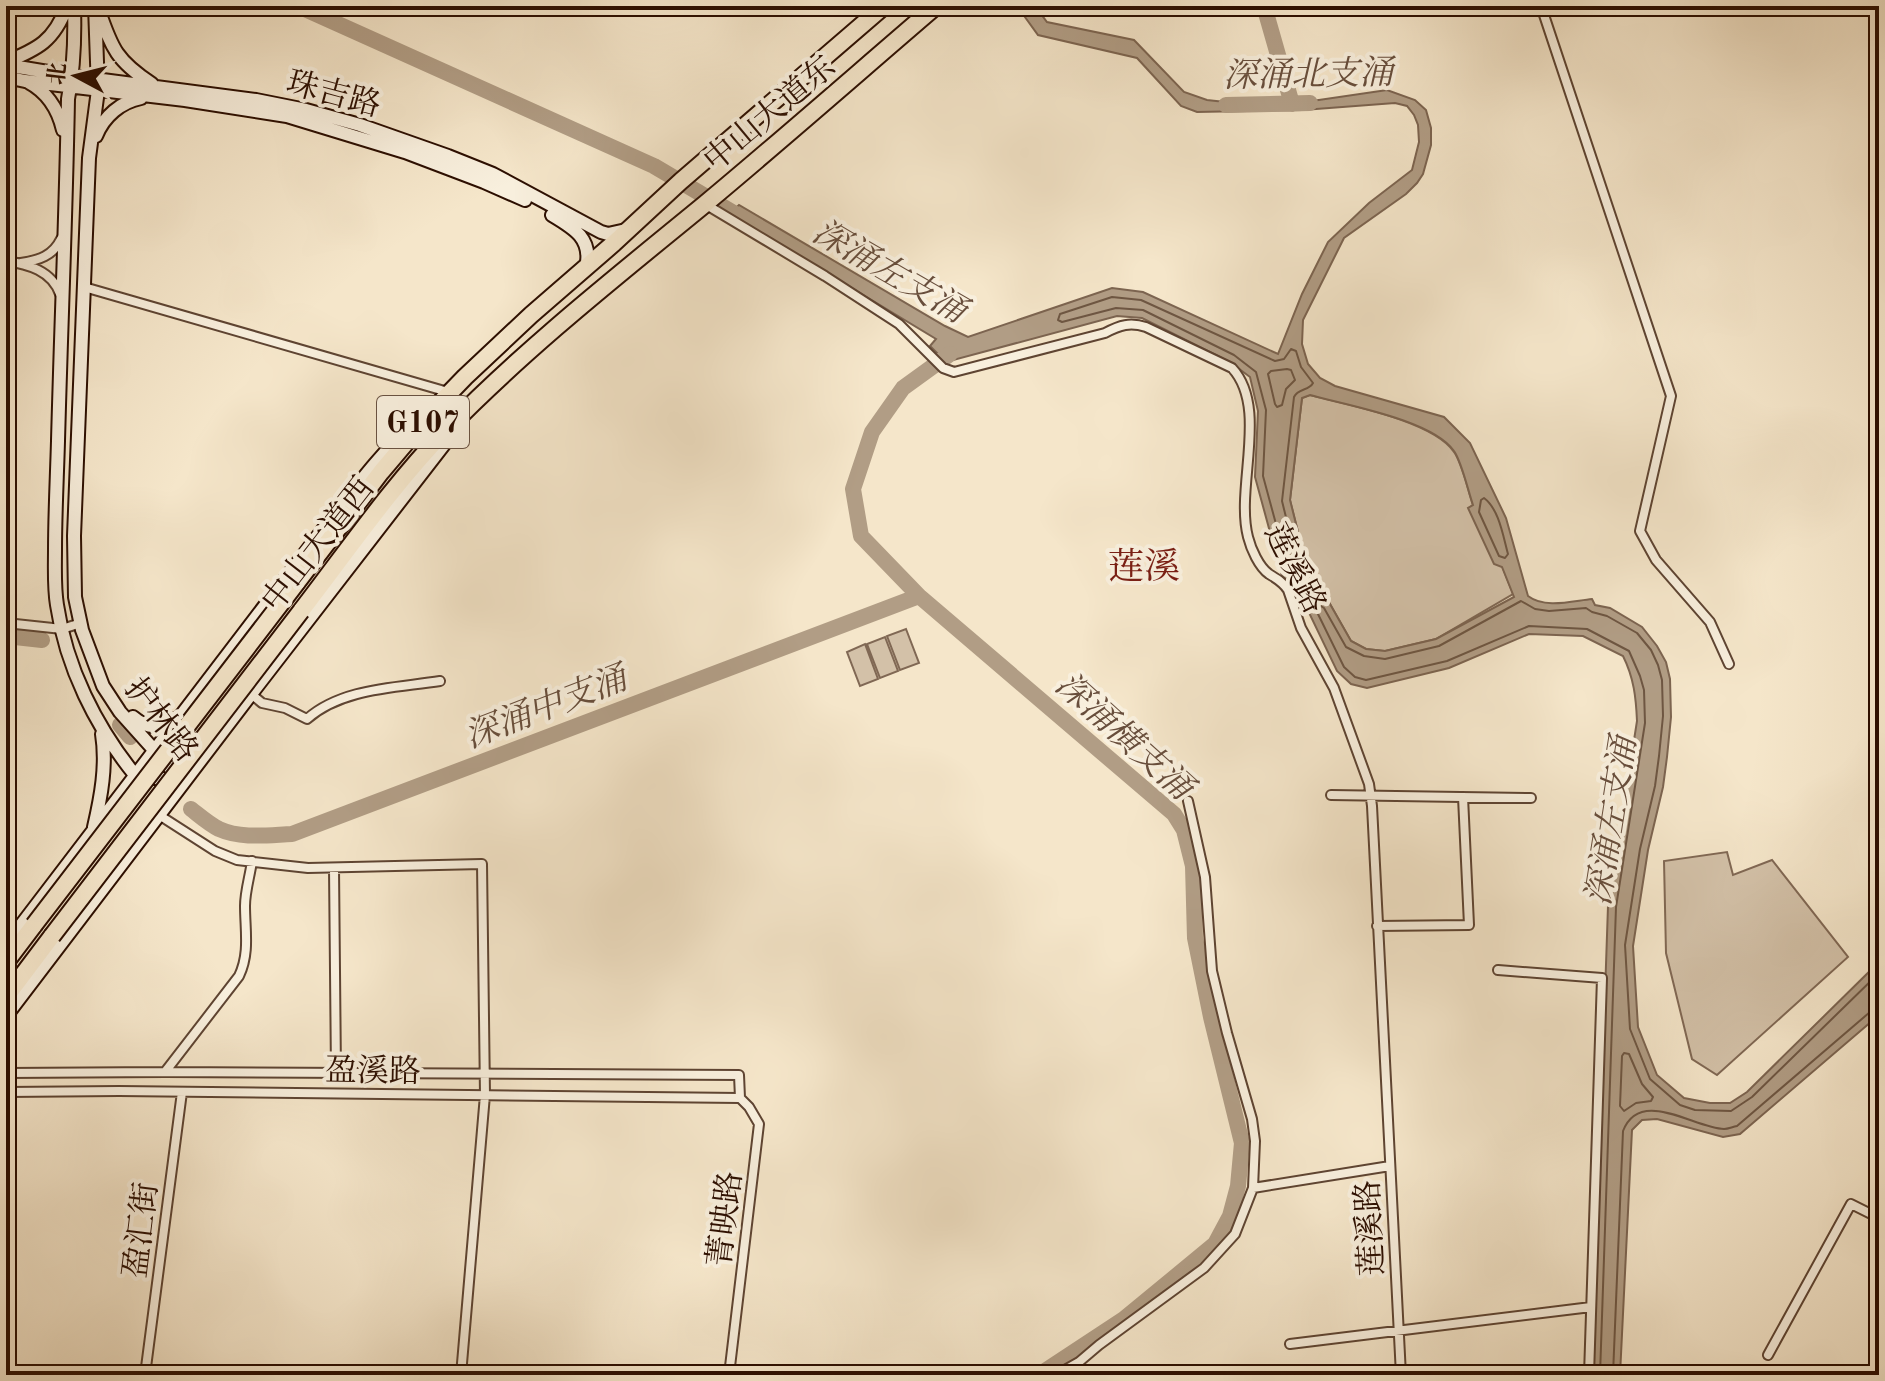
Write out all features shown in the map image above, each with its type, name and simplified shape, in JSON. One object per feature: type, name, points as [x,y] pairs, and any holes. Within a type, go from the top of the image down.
[{"type":"highway","name":"中山大道东","points":[[629,229],[884,6]]},
{"type":"highway","name":"中山大道东","points":[[707,202],[936,6]]},
{"type":"highway","name":"中山大道西","points":[[6,997],[418,461],[481,396],[567,316],[707,202]]},
{"type":"highway","name":"中山大道西","points":[[6,962],[381,472],[436,407],[531,315],[629,229]]},
{"type":"main road","points":[[6,63],[43,45],[57,27],[67,6]]},
{"type":"main road","name":"护林路","points":[[74,6],[62,298],[56,604],[73,667],[112,747],[135,775],[183,782]]},
{"type":"main road","points":[[25,81],[42,91],[56,109],[63,128],[67,157],[89,158],[99,129],[108,116],[152,91],[119,56],[96,6]]},
{"type":"main road","name":"护林路","points":[[96,6],[98,84],[89,158],[74,536],[75,597],[103,686],[116,706],[183,782]]},
{"type":"main road","name":"珠吉路","points":[[6,63],[71,81]]},
{"type":"main road","name":"珠吉路","points":[[6,77],[25,81],[71,81],[281,105],[360,125],[448,156],[493,174],[601,232],[617,233],[629,229]]},
{"type":"main road","name":"珠吉路","points":[[152,91],[287,116],[405,152],[484,182],[541,208],[577,232],[588,251],[586,268]]},
{"type":"main road","points":[[6,1016],[481,396]]},
{"type":"main road","points":[[6,945],[375,464],[436,407]]},
{"type":"main road","points":[[116,706],[148,726],[158,727],[180,716]]},
{"type":"main road","points":[[93,831],[102,783],[100,723]]},
{"type":"main road","points":[[79,850],[98,845],[106,849],[112,859],[111,878]]},
{"type":"street","points":[[1541,6],[1671,396],[1640,531],[1656,560],[1710,622],[1729,664]]},
{"type":"street","name":"莲溪路","points":[[707,202],[899,324],[943,368],[954,372],[1105,333],[1120,325],[1135,324],[1232,368],[1245,391],[1249,416],[1245,481],[1248,536],[1262,566],[1288,590],[1301,628],[1334,688],[1360,756],[1370,795],[1401,1375]]},
{"type":"street","points":[[20,263],[49,255],[64,233]]},
{"type":"street","points":[[6,261],[35,268],[49,276],[58,286],[62,298]]},
{"type":"street","points":[[84,287],[450,393]]},
{"type":"street","points":[[6,623],[62,629],[81,623]]},
{"type":"street","points":[[251,694],[262,703],[285,708],[307,719],[336,700],[440,681]]},
{"type":"street","points":[[1331,795],[1531,798]]},
{"type":"street","points":[[1377,926],[1469,925],[1463,797]]},
{"type":"street","points":[[1056,1375],[1079,1362],[1204,1268],[1235,1234],[1253,1188],[1255,1141],[1252,1119],[1212,971],[1205,877],[1188,801]]},
{"type":"street","points":[[159,815],[215,851],[237,860],[308,868],[482,864],[486,1073],[461,1375]]},
{"type":"street","points":[[165,1072],[239,976],[245,963],[245,902],[252,861]]},
{"type":"street","points":[[334,868],[336,1073]]},
{"type":"street","points":[[1498,970],[1602,978],[1589,1375]]},
{"type":"street","name":"盈溪路","points":[[6,1073],[739,1075]]},
{"type":"street","name":"菁映路","points":[[729,1375],[759,1124],[740,1098],[739,1075]]},
{"type":"street","name":"盈溪路","points":[[6,1092],[740,1098]]},
{"type":"street","name":"盈汇街","points":[[145,1375],[182,1092]]},
{"type":"street","points":[[1253,1188],[1390,1166]]},
{"type":"street","points":[[1768,1355],[1851,1204],[1879,1218]]},
{"type":"street","points":[[1290,1344],[1591,1307]]},
{"type":"shaded area","points":[[1310,395],[1388,415],[1444,441],[1457,457],[1473,505],[1469,508],[1502,566],[1513,594],[1436,639],[1385,651],[1366,649],[1351,641],[1305,560],[1290,500],[1302,398]]},
{"type":"shaded area","points":[[906,629],[919,663],[900,670],[887,636]]},
{"type":"shaded area","points":[[885,637],[898,671],[880,678],[867,644]]},
{"type":"shaded area","points":[[865,644],[878,679],[860,686],[847,652]]},
{"type":"shaded area","points":[[1727,852],[1733,875],[1772,860],[1848,957],[1717,1075],[1692,1059],[1666,953],[1664,861]]},
{"type":"water","points":[[1017,6],[1035,6],[1047,22],[1134,40],[1184,92],[1207,100],[1271,107],[1387,90],[1415,100],[1426,110],[1431,128],[1431,145],[1423,174],[1406,194],[1344,238],[1303,320],[1302,344],[1308,364],[1320,378],[1335,386],[1444,417],[1470,443],[1506,518],[1528,596],[1550,603],[1592,599],[1595,605],[1610,608],[1642,627],[1666,662],[1670,679],[1671,717],[1667,757],[1633,946],[1638,1027],[1657,1075],[1684,1098],[1730,1103],[1747,1092],[1879,962],[1879,1015],[1740,1134],[1723,1137],[1657,1119],[1642,1120],[1632,1130],[1620,1375],[1592,1375],[1608,906],[1637,721],[1634,688],[1623,656],[1583,636],[1529,634],[1449,668],[1367,688],[1351,684],[1337,671],[1302,598],[1282,576],[1255,477],[1258,411],[1250,377],[1230,362],[1142,318],[1117,316],[946,362],[930,346],[936,339],[729,214],[739,205],[968,337],[1112,288],[1143,292],[1278,354],[1302,294],[1328,242],[1369,203],[1412,170],[1419,142],[1414,115],[1407,106],[1395,103],[1303,110],[1197,112],[1181,106],[1137,58],[1038,35]],"holes":[[[1310,395],[1409,422],[1443,440],[1457,456],[1473,505],[1468,508],[1494,564],[1502,567],[1514,597],[1436,639],[1385,651],[1366,649],[1351,641],[1305,560],[1290,500],[1302,398]]]},
{"type":"waterway","name":"深涌左支涌","points":[[298,6],[654,166],[747,221]]},
{"type":"waterway","points":[[1264,6],[1292,104]]},
{"type":"waterway","name":"深涌北支涌","points":[[1226,105],[1310,103]]},
{"type":"waterway","name":"深涌横支涌","points":[[950,354],[903,388],[872,432],[853,489],[861,536],[919,596],[1174,814],[1184,830],[1193,866],[1195,938],[1242,1143],[1238,1186],[1230,1216],[1215,1244],[1124,1319],[1039,1375]]},
{"type":"waterway","name":"深涌中支涌","points":[[191,809],[227,832],[255,836],[292,834],[919,596]]},
{"type":"waterway","name":"深涌中支涌","points":[[6,636],[42,640]]},
{"type":"waterway","name":"深涌中支涌","points":[[120,725],[130,737]]},
{"type":"district","name":"莲溪","points":[[1144,565]]}]
